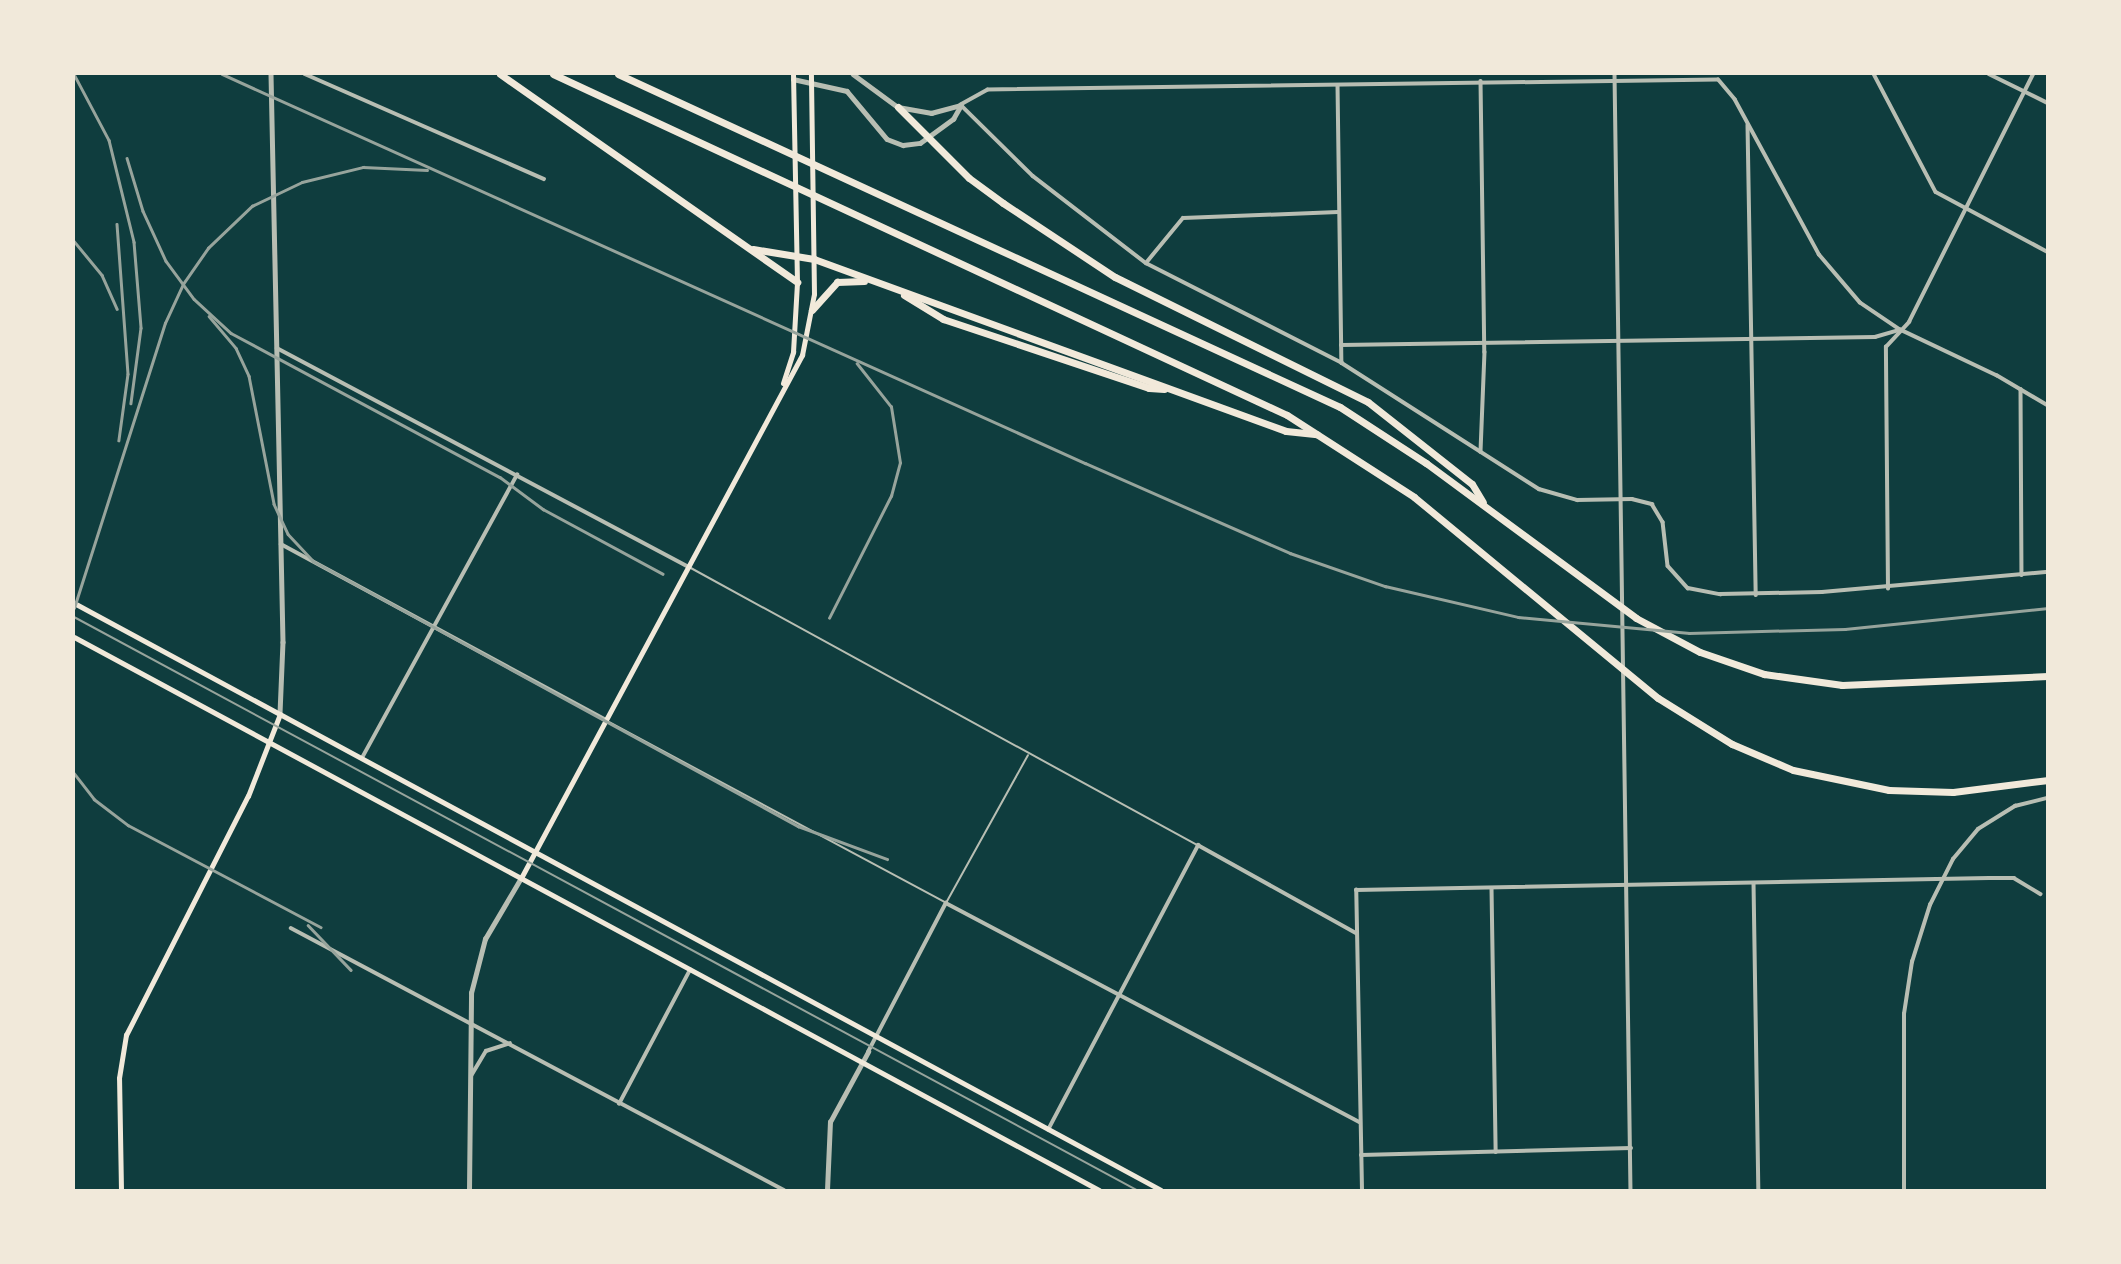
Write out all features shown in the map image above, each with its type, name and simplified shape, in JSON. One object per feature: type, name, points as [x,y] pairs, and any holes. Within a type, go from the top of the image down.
[{"type":"highway","points":[[500,74],[797,282]]},
{"type":"highway","points":[[553,74],[1195,369],[1322,435],[1414,497],[1658,698],[1712,733],[1780,766],[1857,785],[1942,792],[2048,780]]},
{"type":"highway","points":[[618,74],[1311,392],[1377,428],[1636,618],[1683,645],[1736,666],[1842,685],[2048,676]]},
{"type":"highway","points":[[898,107],[927,138],[986,192],[1115,277],[1368,402],[1472,484],[1487,509]]},
{"type":"highway","points":[[753,249],[814,259],[1286,430],[1322,435]]},
{"type":"highway","points":[[812,313],[825,290],[845,280],[891,289]]},
{"type":"main road","points":[[521,878],[802,355],[812,313],[814,259],[811,74]]},
{"type":"main road","points":[[782,390],[793,352],[797,282],[793,76]]},
{"type":"main road","points":[[74,603],[1161,1191]]},
{"type":"main road","points":[[74,636],[1099,1191]]},
{"type":"main road","points":[[121,1191],[119,1078],[126,1035],[243,807],[280,714]]},
{"type":"street","points":[[271,74],[281,544],[280,714]]},
{"type":"street","points":[[305,74],[544,179]]},
{"type":"street","points":[[853,74],[898,107],[931,113],[961,105],[988,90],[1615,76],[1718,80],[1727,85],[1819,255],[1860,303],[1900,330],[2021,389],[2048,406]]},
{"type":"street","points":[[1874,74],[1936,192],[1963,209],[2048,252]]},
{"type":"street","points":[[1989,74],[2048,103]]},
{"type":"street","points":[[1888,589],[1886,347],[1909,322],[1963,209],[2033,74]]},
{"type":"street","points":[[793,76],[847,91],[891,142],[914,145],[953,119],[961,105]]},
{"type":"street","points":[[1615,76],[1632,1191]]},
{"type":"street","points":[[1481,81],[1485,343],[1481,452]]},
{"type":"street","points":[[1338,84],[1342,363]]},
{"type":"street","points":[[961,105],[1033,176],[1146,263],[1342,363],[1552,494],[1577,500],[1621,499],[1656,506],[1663,522],[1668,566],[1688,588],[1710,594],[1756,595],[1888,589],[2048,572]]},
{"type":"street","points":[[1748,123],[1756,595]]},
{"type":"street","points":[[1146,263],[1183,218],[1338,212]]},
{"type":"street","points":[[1341,345],[1875,337],[1900,330]]},
{"type":"street","points":[[277,348],[687,566]]},
{"type":"street","points":[[2021,389],[2022,575]]},
{"type":"street","points":[[362,759],[517,475]]},
{"type":"street","points":[[281,544],[606,720]]},
{"type":"street","points":[[1904,1191],[1902,1042],[1912,962],[1941,879],[1968,839],[1990,820],[2015,806],[2048,797]]},
{"type":"street","points":[[1048,1130],[1198,845],[1357,933]]},
{"type":"street","points":[[470,1191],[471,993],[485,939],[521,878]]},
{"type":"street","points":[[1362,1191],[1356,890],[2014,878],[2041,894]]},
{"type":"street","points":[[1754,883],[1759,1191]]},
{"type":"street","points":[[1492,888],[1496,1152]]},
{"type":"street","points":[[828,1191],[830,1122],[946,903],[1360,1122]]},
{"type":"street","points":[[291,928],[469,1020],[619,1104],[784,1191]]},
{"type":"street","points":[[619,1104],[691,969]]},
{"type":"street","points":[[469,1081],[486,1051],[510,1043]]},
{"type":"street","points":[[1361,1155],[1631,1149]]},
{"type":"lane","points":[[687,566],[1198,845]]},
{"type":"lane","points":[[606,720],[946,903],[1029,753]]},
{"type":"tram line","points":[[74,617],[1137,1190]]},
{"type":"railway","points":[[74,74],[109,140],[134,242],[141,328],[131,403]]},
{"type":"railway","points":[[222,74],[1085,463],[1290,553],[1385,586],[1518,617],[1689,633],[1845,629],[2048,608]]},
{"type":"railway","points":[[127,158],[143,211],[166,261],[194,299],[231,333],[500,477],[543,509],[663,574]]},
{"type":"railway","points":[[74,608],[165,323],[183,284],[208,248],[252,206],[302,182],[363,167],[427,170]]},
{"type":"railway","points":[[117,224],[128,374],[119,440]]},
{"type":"railway","points":[[74,241],[102,275],[117,309]]},
{"type":"railway","points":[[209,316],[236,348],[249,376],[274,504],[288,534],[313,561],[798,826],[887,859]]},
{"type":"railway","points":[[829,618],[891,496],[900,463],[891,407],[857,364]]},
{"type":"railway","points":[[74,773],[94,799],[128,825],[321,927]]},
{"type":"railway","points":[[308,925],[351,970]]}]
